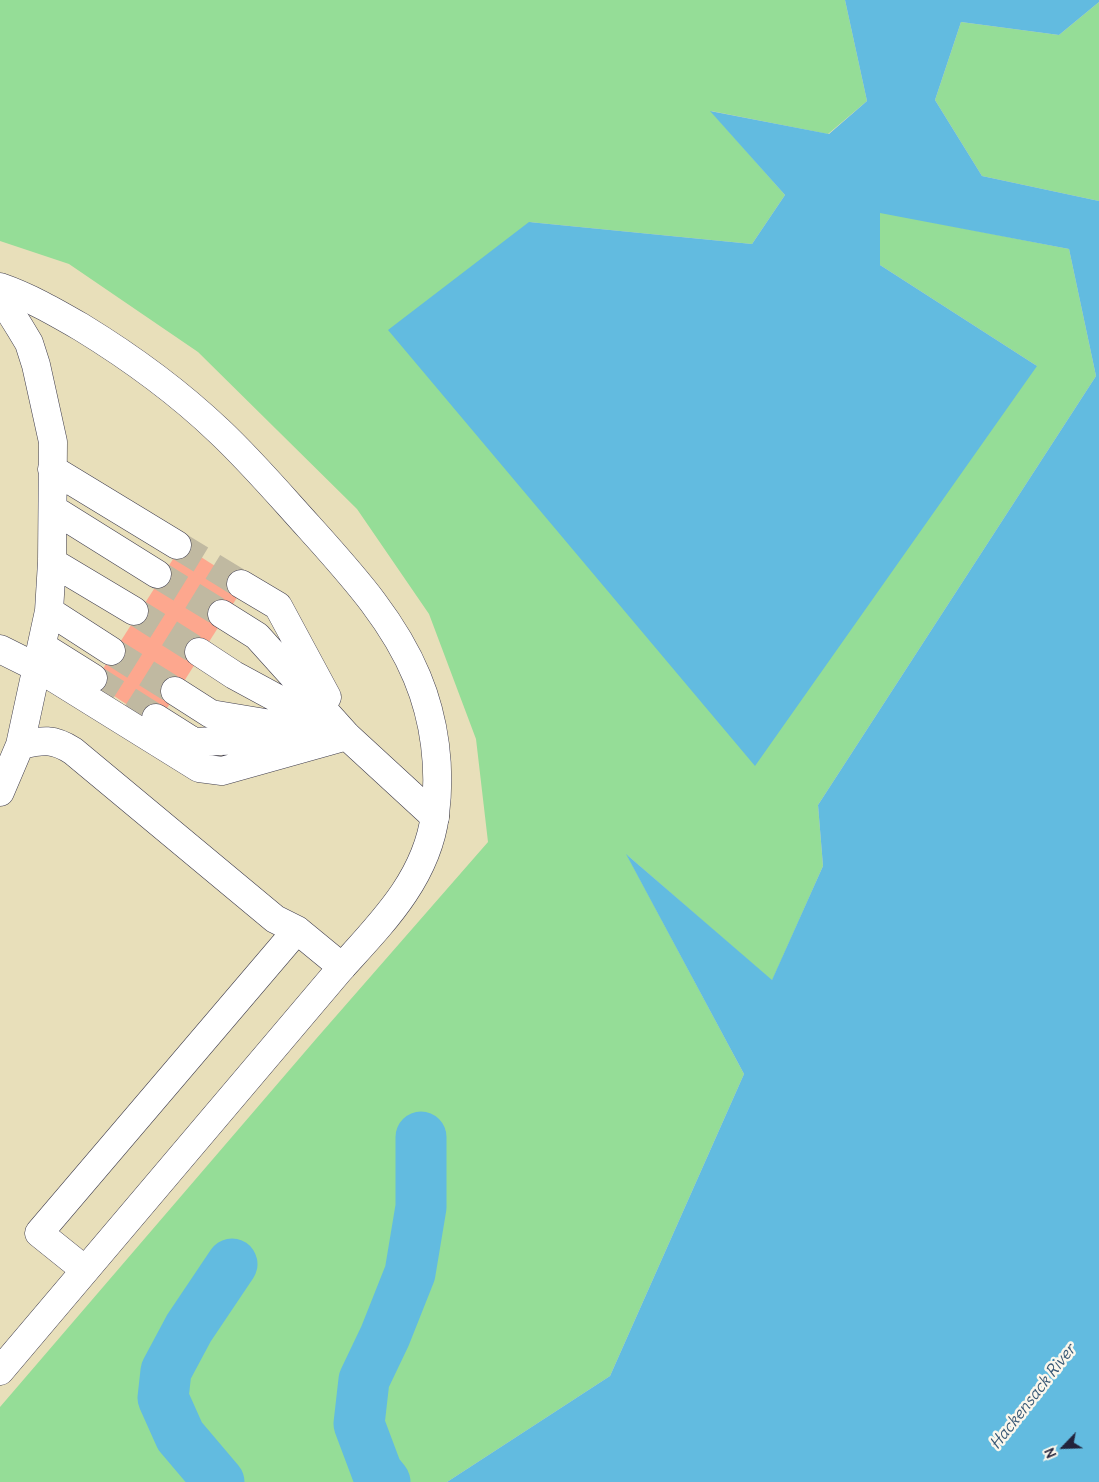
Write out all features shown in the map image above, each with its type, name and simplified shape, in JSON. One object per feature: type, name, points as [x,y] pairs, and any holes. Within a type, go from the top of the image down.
[{"type":"main road","points":[[0,287],[17,293],[53,311],[103,340],[164,383],[218,429],[249,461],[362,588],[407,656],[424,695],[430,716],[436,761],[437,792],[435,817],[425,855],[416,874],[386,918],[342,967],[0,1371]]},
{"type":"main road","points":[[0,296],[29,344],[36,365],[53,442],[52,562],[49,611],[20,745],[0,792]]},
{"type":"main road","points":[[52,470],[177,545]]},
{"type":"main road","points":[[53,509],[158,574]]},
{"type":"main road","points":[[52,562],[134,612]]},
{"type":"main road","points":[[241,584],[278,606],[347,736]]},
{"type":"main road","points":[[49,611],[111,651]]},
{"type":"main road","points":[[222,614],[257,636],[347,736],[435,817]]},
{"type":"main road","points":[[0,649],[40,657],[93,678]]},
{"type":"main road","points":[[200,652],[234,675],[347,736]]},
{"type":"main road","points":[[40,657],[199,768],[222,771],[347,736]]},
{"type":"main road","points":[[174,691],[210,714],[347,736]]},
{"type":"main road","points":[[156,718],[194,742],[347,736]]},
{"type":"main road","points":[[20,745],[49,740],[73,751],[275,919],[297,930],[342,967]]},
{"type":"main road","points":[[85,1270],[39,1232],[297,930]]},
{"type":"green space","points":[[0,0],[845,0],[867,101],[828,134],[711,111],[785,195],[752,244],[529,222],[1037,366],[880,265],[880,212],[1069,249],[1096,376],[818,805],[823,866],[772,981],[627,855],[744,1074],[610,1376],[447,1482],[0,1482],[0,1407],[488,842],[476,739],[429,614],[357,509],[198,352],[69,264],[0,241]]},
{"type":"green space","points":[[1099,2],[1099,201],[982,176],[935,100],[961,22],[1059,35]]},
{"type":"water","name":"Hackensack River","points":[[845,0],[1099,0],[1099,2],[1059,35],[961,22],[935,100],[982,176],[1099,201],[1099,1482],[447,1482],[610,1376],[744,1074],[626,854],[772,980],[823,866],[818,805],[1096,376],[1069,249],[880,213],[880,265],[1037,366],[755,766],[388,330],[529,222],[752,244],[785,195],[710,111],[829,134],[867,101]]},
{"type":"building","points":[[182,545],[245,585],[157,724],[94,683]]},
{"type":"waterway","points":[[385,1482],[377,1472],[359,1424],[364,1380],[385,1336],[410,1273],[421,1207],[421,1137]]},
{"type":"waterway","points":[[219,1482],[180,1436],[163,1398],[166,1371],[189,1328],[232,1264]]},
{"type":"tunnel","points":[[177,545],[241,584]]},
{"type":"tunnel","points":[[157,574],[222,614]]},
{"type":"tunnel","points":[[134,611],[199,652]]},
{"type":"tunnel","points":[[111,651],[175,691]]},
{"type":"tunnel","points":[[93,678],[156,718]]}]
